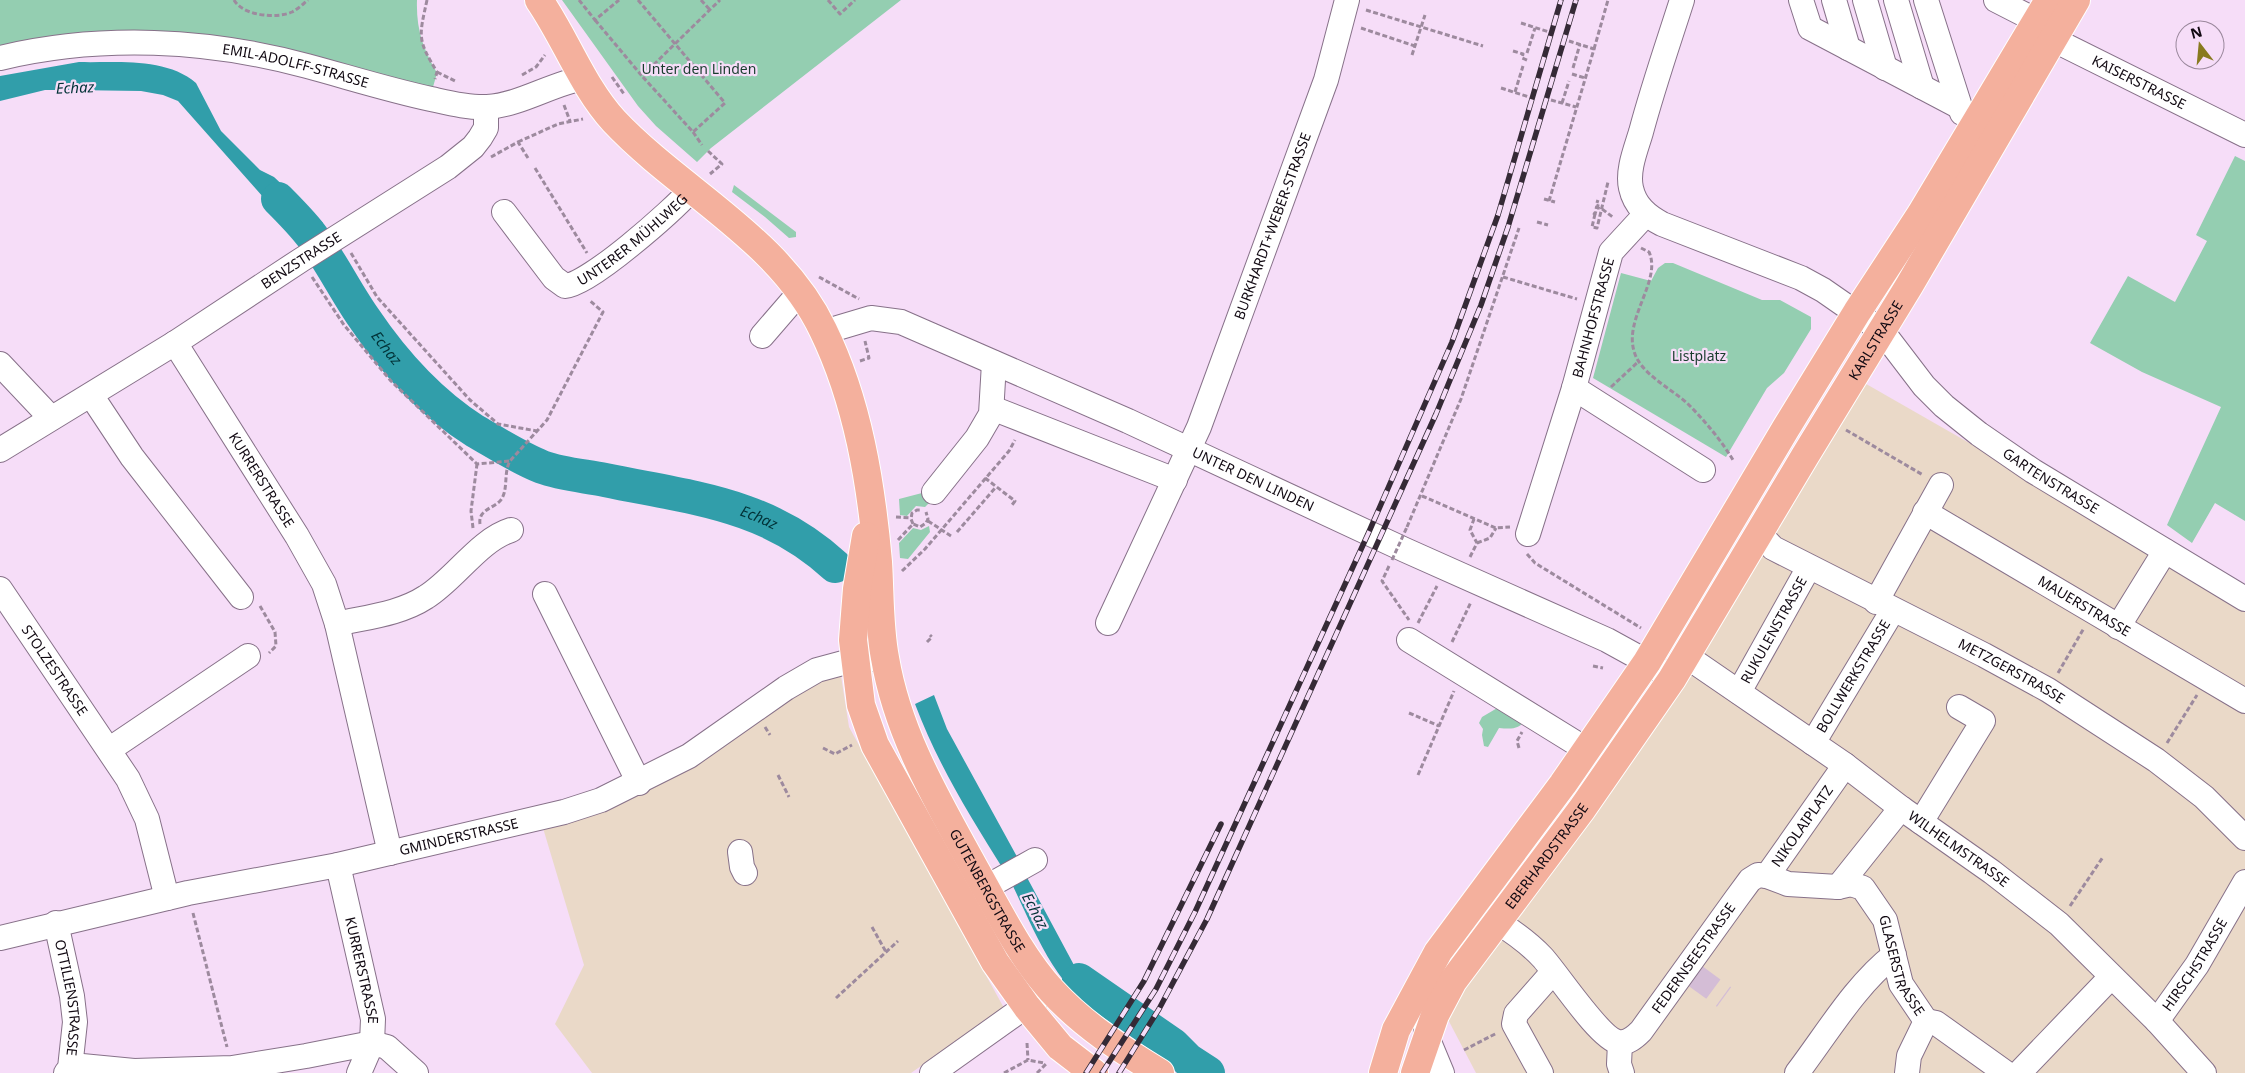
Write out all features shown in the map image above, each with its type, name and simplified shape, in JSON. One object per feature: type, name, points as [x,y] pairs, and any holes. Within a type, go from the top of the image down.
[{"type":"main road","points":[[539,0],[584,78],[616,123],[638,145],[691,190],[809,284],[854,416],[865,459],[882,511],[876,547],[885,658]]},
{"type":"main road","name":"KARLSTRASSE","points":[[1654,651],[1813,384],[1921,214],[1971,130],[2043,23],[2076,0]]},
{"type":"main road","name":"KARLSTRASSE","points":[[1672,679],[1882,330],[2043,23]]},
{"type":"main road","points":[[1813,384],[1834,410]]},
{"type":"main road","points":[[854,660],[853,631],[857,589],[882,511]]},
{"type":"main road","points":[[1383,1073],[1396,1030],[1425,973],[1450,934],[1587,750],[1654,651]]},
{"type":"main road","name":"GUTENBERGSTRASSE","points":[[885,658],[892,692],[916,758],[992,884],[1029,962],[1050,989],[1092,1027],[1160,1073]]},
{"type":"main road","name":"GUTENBERGSTRASSE","points":[[854,660],[861,705],[875,745],[995,962],[1027,1007],[1060,1047],[1094,1073]]},
{"type":"main road","name":"EBERHARDSTRASSE","points":[[1415,1073],[1435,1015],[1453,981],[1496,921],[1582,809],[1672,679]]},
{"type":"street","points":[[1682,0],[1644,118],[1631,169],[1631,189],[1635,199],[1646,214],[1662,224],[1801,278],[1857,312],[1882,330]]},
{"type":"street","points":[[1801,0],[1810,28],[1958,106]]},
{"type":"street","points":[[1834,0],[1848,48]]},
{"type":"street","points":[[1864,0],[1885,68]]},
{"type":"street","points":[[1896,0],[1922,87]]},
{"type":"street","points":[[1926,0],[1958,106],[1971,130]]},
{"type":"street","name":"KAISERSTRASSE","points":[[1996,0],[2043,23],[2245,135]]},
{"type":"street","name":"BURKHARDT+WEBER-STRASSE","points":[[1108,623],[1190,448],[1326,80],[1345,9]]},
{"type":"street","name":"EMIL-ADOLFF-STRASSE","points":[[0,58],[40,50],[106,43],[206,46],[282,60],[430,99],[486,107],[509,102],[555,85],[584,78]]},
{"type":"street","name":"BENZSTRASSE","points":[[0,450],[175,343],[301,260],[448,168],[473,147],[486,128],[486,107]]},
{"type":"street","name":"UNTERER MÜHLWEG","points":[[571,286],[598,269],[671,210],[691,190]]},
{"type":"street","points":[[504,212],[554,278],[565,286],[571,286]]},
{"type":"street","name":"BAHNHOFSTRASSE","points":[[1528,534],[1574,388],[1611,252],[1646,214]]},
{"type":"street","points":[[762,336],[809,284]]},
{"type":"street","name":"UNTER DEN LINDEN","points":[[824,332],[861,319],[885,318],[901,322],[1190,448],[1413,553],[1607,640],[1654,651],[1672,679]]},
{"type":"street","name":"GARTENSTRASSE","points":[[1882,330],[1924,386],[1944,406],[1979,434],[2033,471],[2245,599]]},
{"type":"street","name":"KURRERSTRASSE","points":[[175,343],[297,536],[324,584],[337,624],[390,853]]},
{"type":"street","points":[[929,502],[977,438],[992,408],[994,363]]},
{"type":"street","points":[[0,364],[51,418]]},
{"type":"street","points":[[1574,388],[1703,470]]},
{"type":"street","points":[[91,395],[132,457],[241,598]]},
{"type":"street","points":[[992,408],[1175,480]]},
{"type":"street","name":"BOLLWERKSTRASSE","points":[[1813,742],[1885,606],[1924,512],[1941,485]]},
{"type":"street","name":"MAUERSTRASSE","points":[[1924,512],[2245,701]]},
{"type":"street","name":"METZGERSTRASSE","points":[[1759,533],[1773,548],[1984,655],[2048,690],[2156,760],[2204,798],[2245,838]]},
{"type":"street","points":[[337,624],[396,611],[426,597],[454,575],[492,536]]},
{"type":"street","points":[[2118,627],[2166,552]]},
{"type":"street","name":"RUKULENSTRASSE","points":[[1739,692],[1809,567]]},
{"type":"street","name":"STOLZESTRASSE","points":[[0,590],[110,749],[143,807],[154,841],[177,896]]},
{"type":"street","points":[[545,594],[638,783]]},
{"type":"street","points":[[1410,631],[1453,666],[1587,750]]},
{"type":"street","points":[[110,749],[248,656]]},
{"type":"street","name":"WILHELMSTRASSE","points":[[1686,656],[1813,742],[1901,808],[1992,872],[2059,924],[2157,1021],[2204,1073]]},
{"type":"street","name":"GMINDERSTRASSE","points":[[0,938],[56,923],[177,896],[338,865],[564,812],[601,800],[689,756],[800,679],[826,666],[854,660],[885,658]]},
{"type":"street","points":[[1922,822],[1983,721],[1959,707]]},
{"type":"street","name":"NIKOLAIPLATZ","points":[[1845,765],[1766,876],[1788,884],[1838,887],[1851,884],[1863,888]]},
{"type":"street","points":[[1838,887],[1901,808]]},
{"type":"street","points":[[992,884],[1035,860]]},
{"type":"street","name":"KURRERSTRASSE","points":[[338,865],[373,1019],[372,1043],[359,1073]]},
{"type":"street","name":"FEDERNSEESTRASSE","points":[[1620,1043],[1628,1042],[1641,1031],[1690,972],[1750,880],[1758,875],[1766,876]]},
{"type":"street","name":"HIRSCHSTRASSE","points":[[2157,1021],[2197,965],[2245,882]]},
{"type":"street","name":"GLASERSTRASSE","points":[[1863,888],[1885,920],[1901,984],[1926,1021],[1909,1056],[1907,1073]]},
{"type":"street","points":[[1496,921],[1541,956],[1594,1021],[1612,1040],[1620,1043],[1619,1064],[1622,1073]]},
{"type":"street","name":"OTTILIENSTRASSE","points":[[56,923],[72,996],[75,1022],[68,1070]]},
{"type":"street","points":[[1797,1073],[1868,980],[1894,955]]},
{"type":"street","points":[[1541,1073],[1514,1024],[1516,1014],[1553,972]]},
{"type":"street","name":"EBERHARDSTRASSE","points":[[1425,973],[1424,1005],[1427,1037]]},
{"type":"street","points":[[2019,1073],[2112,976]]},
{"type":"street","points":[[932,1073],[1050,989]]},
{"type":"street","points":[[1926,1021],[1936,1023],[2006,1073]]},
{"type":"street","points":[[1427,1037],[1442,1073]]},
{"type":"street","points":[[68,1070],[82,1066],[134,1071],[232,1068],[372,1043],[387,1047],[416,1073]]},
{"type":"path","points":[[234,0],[236,4],[252,12],[272,16],[292,12],[308,0]]},
{"type":"path","points":[[427,0],[420,28],[424,50],[437,72],[462,84]]},
{"type":"path","points":[[579,0],[642,76],[693,132],[702,145]]},
{"type":"path","points":[[595,20],[619,0]]},
{"type":"path","points":[[638,0],[725,103],[693,132]]},
{"type":"path","points":[[701,0],[710,10]]},
{"type":"path","points":[[642,76],[720,0]]},
{"type":"path","points":[[828,0],[840,14],[855,0]]},
{"type":"path","points":[[1549,200],[1608,0]]},
{"type":"path","points":[[1345,9],[1421,27],[1484,46]]},
{"type":"path","points":[[1345,9],[1415,46]]},
{"type":"path","points":[[1412,55],[1425,14]]},
{"type":"path","points":[[1521,23],[1549,32]]},
{"type":"path","points":[[518,76],[536,67],[542,61],[546,54],[546,46],[541,34],[555,25]]},
{"type":"path","points":[[1527,53],[1535,28]]},
{"type":"path","points":[[1569,41],[1594,49]]},
{"type":"path","points":[[1573,68],[1580,44]]},
{"type":"path","points":[[1513,51],[1523,54],[1522,58],[1529,60]]},
{"type":"path","points":[[1515,92],[1523,66]]},
{"type":"path","points":[[430,99],[437,72]]},
{"type":"path","points":[[1572,74],[1585,78]]},
{"type":"path","points":[[1562,103],[1569,81]]},
{"type":"path","points":[[1501,88],[1529,97]]},
{"type":"path","points":[[1551,100],[1576,107]]},
{"type":"path","points":[[473,147],[492,158],[518,142],[570,120]]},
{"type":"path","points":[[518,142],[528,158]]},
{"type":"path","points":[[535,168],[598,269]]},
{"type":"path","points":[[1544,199],[1555,202]]},
{"type":"path","points":[[1596,201],[1599,202],[1599,208],[1597,228],[1592,227],[1594,214],[1599,208]]},
{"type":"path","points":[[1537,222],[1548,225]]},
{"type":"path","points":[[1410,631],[1382,581],[1422,496],[1461,399],[1519,228]]},
{"type":"path","points":[[338,237],[377,297],[470,400],[498,424],[538,431]]},
{"type":"path","points":[[1649,252],[1653,268],[1641,300],[1632,336],[1633,350],[1638,362],[1688,404],[1717,436],[1733,460]]},
{"type":"path","points":[[301,260],[344,325],[391,381],[476,464],[510,461]]},
{"type":"path","points":[[1503,277],[1568,297]]},
{"type":"path","points":[[809,284],[860,299]]},
{"type":"path","points":[[492,536],[480,525],[479,518],[484,511],[500,501],[503,495],[506,467],[530,437],[547,420],[604,312],[571,286]]},
{"type":"path","points":[[1598,403],[1610,388],[1638,362]]},
{"type":"path","points":[[1834,410],[1941,485]]},
{"type":"path","points":[[896,576],[925,549],[1009,451],[1025,420]]},
{"type":"path","points":[[476,464],[471,511],[492,536]]},
{"type":"path","points":[[985,478],[1015,502],[1012,505]]},
{"type":"path","points":[[957,532],[996,487]]},
{"type":"path","points":[[1422,496],[1496,528],[1508,526],[1528,534],[1526,553],[1534,563],[1654,651]]},
{"type":"path","points":[[928,521],[920,527],[914,524],[911,518],[914,511],[921,509],[929,502]]},
{"type":"path","points":[[928,521],[929,502]]},
{"type":"path","points":[[882,511],[911,518]]},
{"type":"path","points":[[1474,519],[1470,530],[1477,542]]},
{"type":"path","points":[[928,521],[951,536]]},
{"type":"path","points":[[893,545],[914,524]]},
{"type":"path","points":[[1468,562],[1477,542],[1490,538],[1496,528]]},
{"type":"path","points":[[1421,618],[1435,590]]},
{"type":"path","points":[[241,598],[257,600],[275,632],[276,646],[265,657],[248,656]]},
{"type":"path","points":[[1418,775],[1439,726],[1453,666],[1474,599]]},
{"type":"path","points":[[2048,690],[2094,612]]},
{"type":"path","points":[[927,642],[932,637],[930,635]]},
{"type":"path","points":[[1593,666],[1603,668]]},
{"type":"path","points":[[2156,760],[2207,679]]},
{"type":"path","points":[[1409,713],[1439,726]]},
{"type":"path","points":[[823,748],[835,754],[853,745],[875,745]]},
{"type":"path","points":[[778,775],[789,796]]},
{"type":"path","points":[[2059,924],[2103,857]]},
{"type":"path","points":[[177,896],[232,1068]]},
{"type":"path","points":[[872,927],[886,952]]},
{"type":"path","points":[[836,998],[898,941]]},
{"type":"path","points":[[1464,1050],[1514,1024]]},
{"type":"path","points":[[1004,1073],[1028,1060]]},
{"type":"path","points":[[1037,1073],[1046,1063]]},
{"type":"shaded area","points":[[1861,381],[2245,601],[2245,1073],[1476,1073],[1442,1008]]},
{"type":"shaded area","points":[[839,663],[849,727],[1004,1008],[911,1073],[592,1073],[555,1024],[584,965],[540,818],[564,812]]},
{"type":"green space","points":[[0,0],[417,0],[421,38],[437,73],[433,87],[390,90],[231,50],[0,58]]},
{"type":"green space","name":"Unter den Linden","points":[[562,0],[901,0],[711,148],[697,162],[656,126],[638,106]]},
{"type":"green space","points":[[2235,156],[2245,161],[2245,521],[2215,503],[2192,543],[2167,525],[2221,407],[2142,372],[2090,343],[2128,276],[2175,302],[2207,241],[2196,235]]},
{"type":"green space","points":[[734,185],[796,232],[796,237],[789,238],[732,192]]},
{"type":"green space","name":"Listplatz","points":[[1665,263],[1673,263],[1762,300],[1780,300],[1811,317],[1811,329],[1784,373],[1767,388],[1726,457],[1593,378],[1621,273],[1651,281],[1658,268]]},
{"type":"green space","points":[[922,493],[931,501],[925,507],[916,506],[907,516],[900,515],[899,499]]},
{"type":"green space","points":[[929,526],[930,532],[908,559],[900,558],[899,543],[913,528],[921,530]]},
{"type":"green space","points":[[1499,707],[1526,719],[1518,727],[1499,728],[1488,747],[1484,746],[1483,729],[1479,723],[1482,717]]},
{"type":"water","points":[[79,62],[140,63],[156,65],[184,75],[196,83],[221,131],[260,170],[274,177],[323,223],[298,239],[178,101],[163,95],[141,91],[45,90],[0,101],[0,76]]},
{"type":"water","points":[[934,695],[947,729],[1021,864],[1005,872],[967,811],[924,727],[915,704]]},
{"type":"water","points":[[1023,870],[1075,967],[1097,986],[1121,1001],[1109,1018],[1090,1007],[1074,993],[1048,957],[1009,878]]},
{"type":"water","points":[[1158,1024],[1196,1047],[1194,1057],[1220,1073],[1190,1073],[1146,1043]]},
{"type":"waterway","name":"Echaz","points":[[278,199],[311,235],[364,318],[387,350],[443,408],[475,431],[542,467],[698,499],[727,506],[755,516],[809,545],[835,566]]},
{"type":"waterway","name":"Echaz","points":[[1079,980],[1173,1045],[1188,1060],[1208,1073]]},
{"type":"tunnel","points":[[1694,975],[1724,997]]},
{"type":"railway","points":[[1102,1073],[1156,989],[1195,912],[1368,534],[1452,342],[1498,215],[1561,0]]},
{"type":"railway","points":[[1119,1073],[1159,1009],[1207,919],[1436,414],[1481,305],[1508,227],[1576,0]]},
{"type":"railway","points":[[1086,1073],[1144,981],[1221,824]]}]
